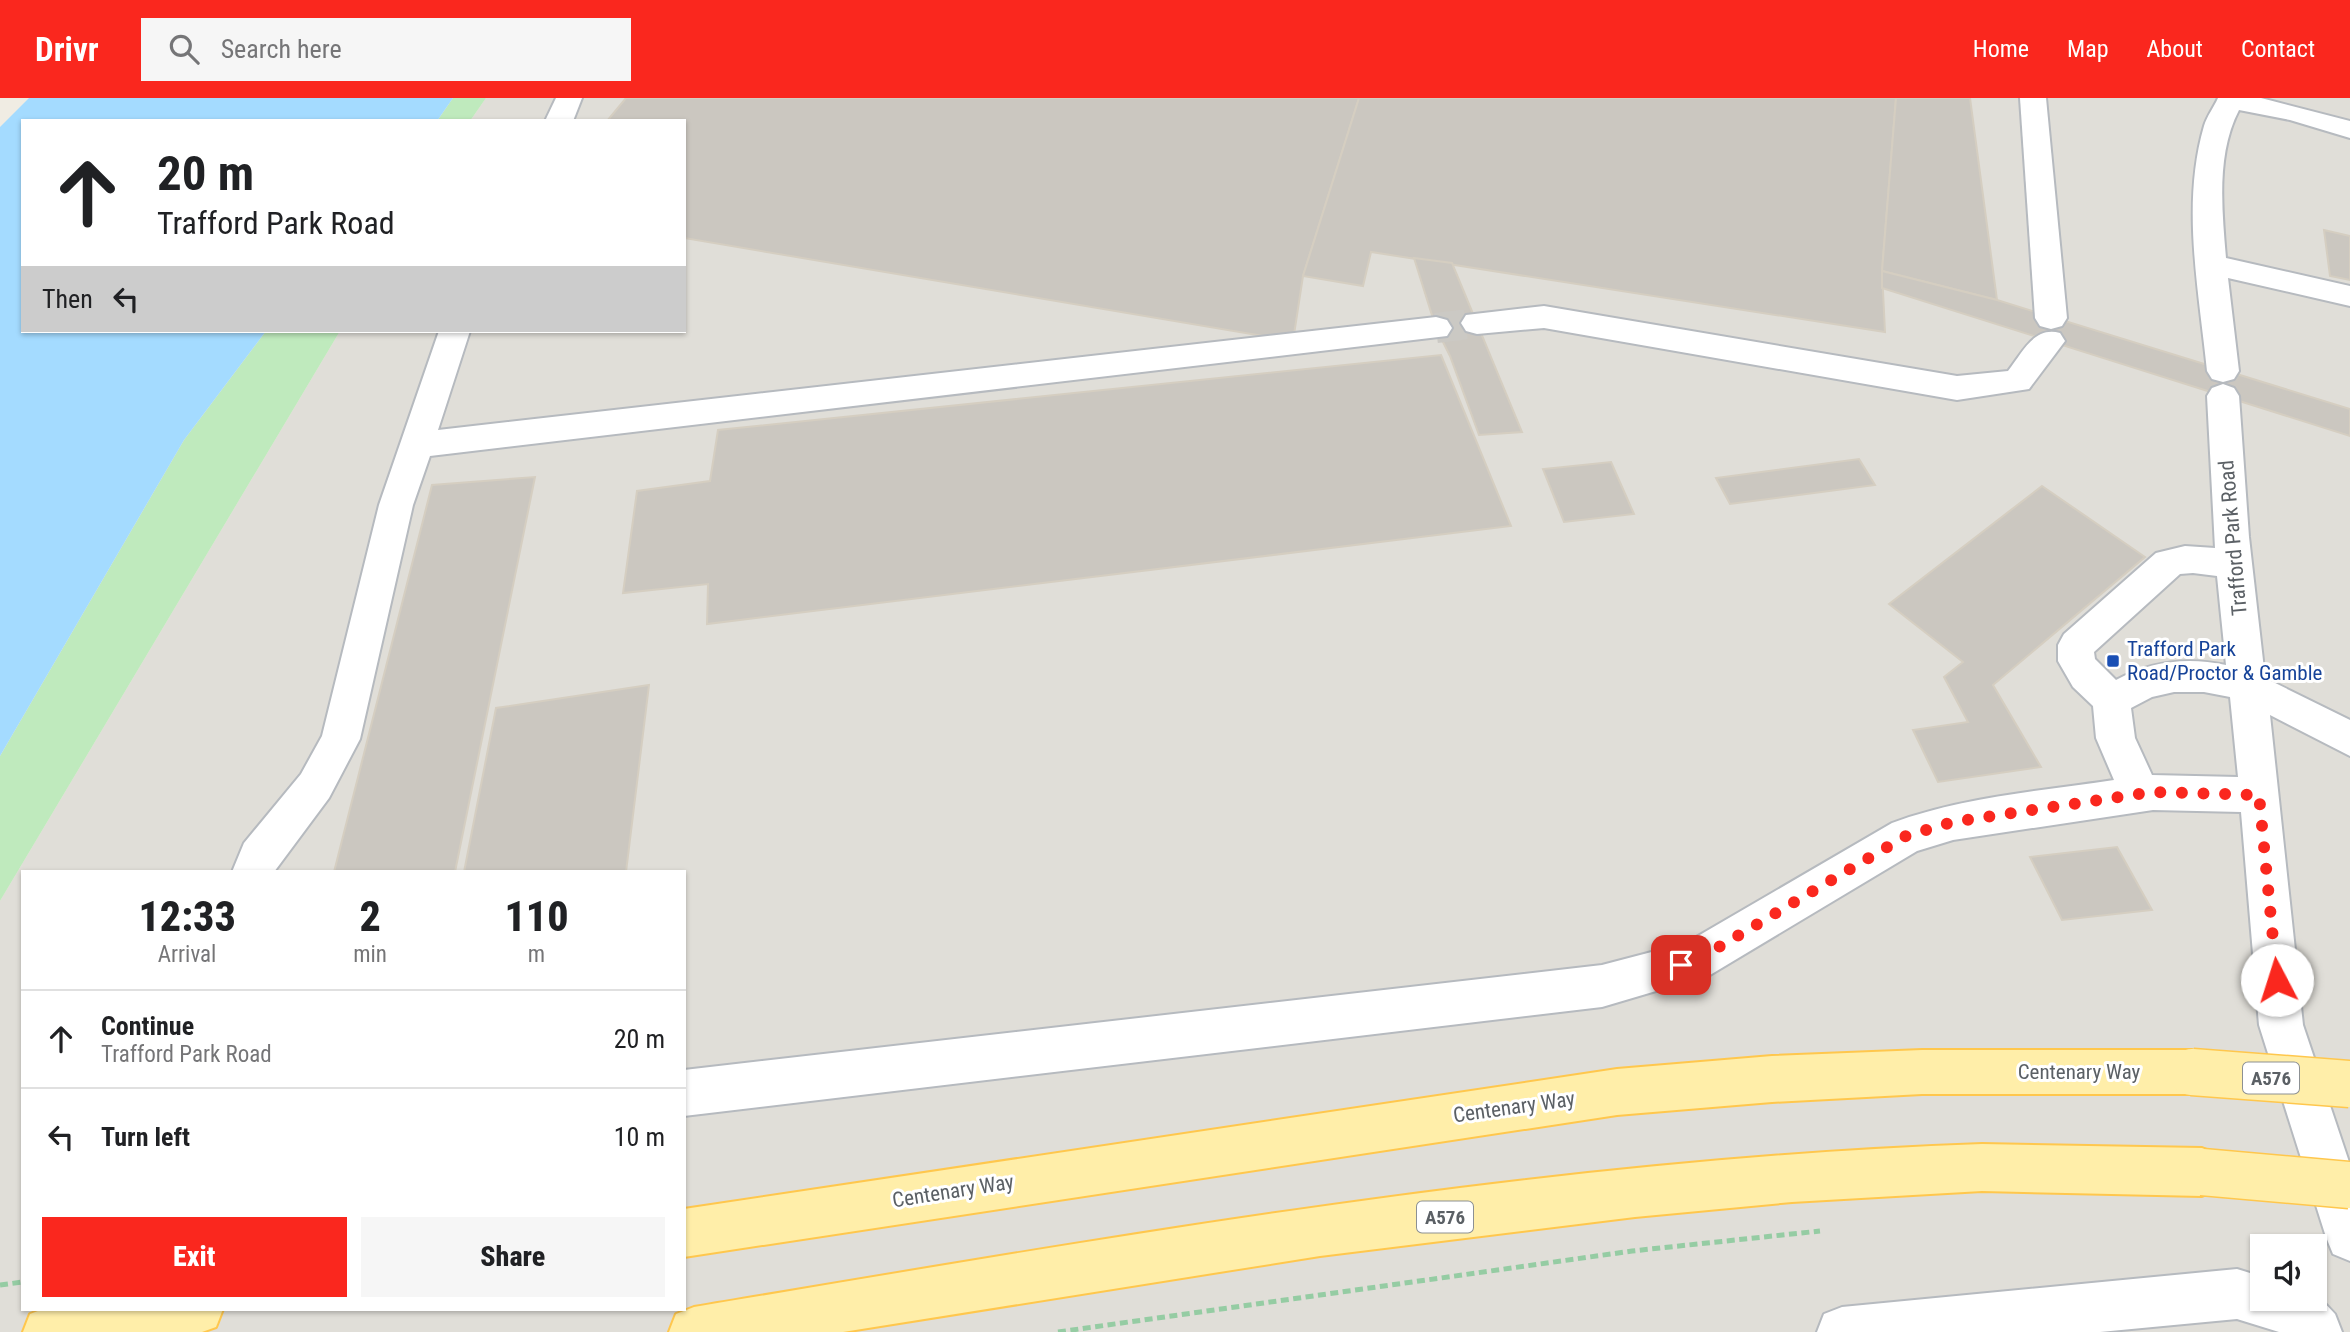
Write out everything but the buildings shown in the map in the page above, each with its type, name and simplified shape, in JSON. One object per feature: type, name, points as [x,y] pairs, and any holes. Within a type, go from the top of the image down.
[{"type":"main road","name":"Centenary Way","points":[[686,1233],[1617,1092],[1772,1079],[1922,1072],[2192,1072],[2350,1084]]},
{"type":"main road","name":"A576","points":[[694,1332],[1184,1251],[1665,1189],[1953,1168],[2202,1171],[2350,1185]]},
{"type":"main road","points":[[48,1332],[185,1311]]},
{"type":"street","points":[[560,119],[569,98]]},
{"type":"street","points":[[1477,323],[1544,317],[1957,388],[2018,381],[2050,329],[2033,98]]},
{"type":"street","points":[[2231,99],[2297,113],[2350,130]]},
{"type":"street","name":"Trafford Park Road","points":[[2231,99],[2213,134],[2207,182],[2234,565],[2265,846],[2281,1025],[2350,1237]]},
{"type":"street","points":[[2213,265],[2350,296]]},
{"type":"street","points":[[417,445],[1436,328]]},
{"type":"street","points":[[254,870],[259,856],[315,786],[341,739],[396,505],[453,333]]},
{"type":"street","points":[[2142,794],[2118,751],[2110,725],[2112,700],[2076,664],[2073,654],[2077,645],[2169,563],[2179,559],[2196,559],[2234,565]]},
{"type":"street","points":[[2112,700],[2155,677],[2182,673],[2247,684],[2350,739]]},
{"type":"street","points":[[686,1093],[1602,986],[1695,961],[1906,836],[1953,822],[2142,794],[2259,795]]},
{"type":"street","points":[[1842,1332],[2237,1294],[2300,1314],[2317,1332]]},
{"type":"path","points":[[1058,1332],[1606,1255],[1825,1230]]},
{"type":"path","points":[[0,1285],[21,1282]]},
{"type":"shaded area","points":[[486,98],[2350,98],[2350,1332],[0,1332],[0,901],[339,333],[686,333],[686,119],[471,119]]},
{"type":"green space","points":[[453,98],[486,98],[471,119],[438,119]]},
{"type":"green space","points":[[264,333],[339,333],[0,901],[0,756],[184,440]]},
{"type":"water","points":[[29,98],[453,98],[438,119],[21,119],[21,333],[264,333],[184,440],[0,756],[0,127]]},
{"type":"tunnel","points":[[1436,328],[1477,323]]},
{"type":"place","name":"Trafford Park Road/Proctor & Gamble","points":[[2113,661]]},
{"type":"route","points":[[1681,965],[1695,961],[1906,836],[1953,822],[2152,792],[2259,795],[2277,980]]}]
